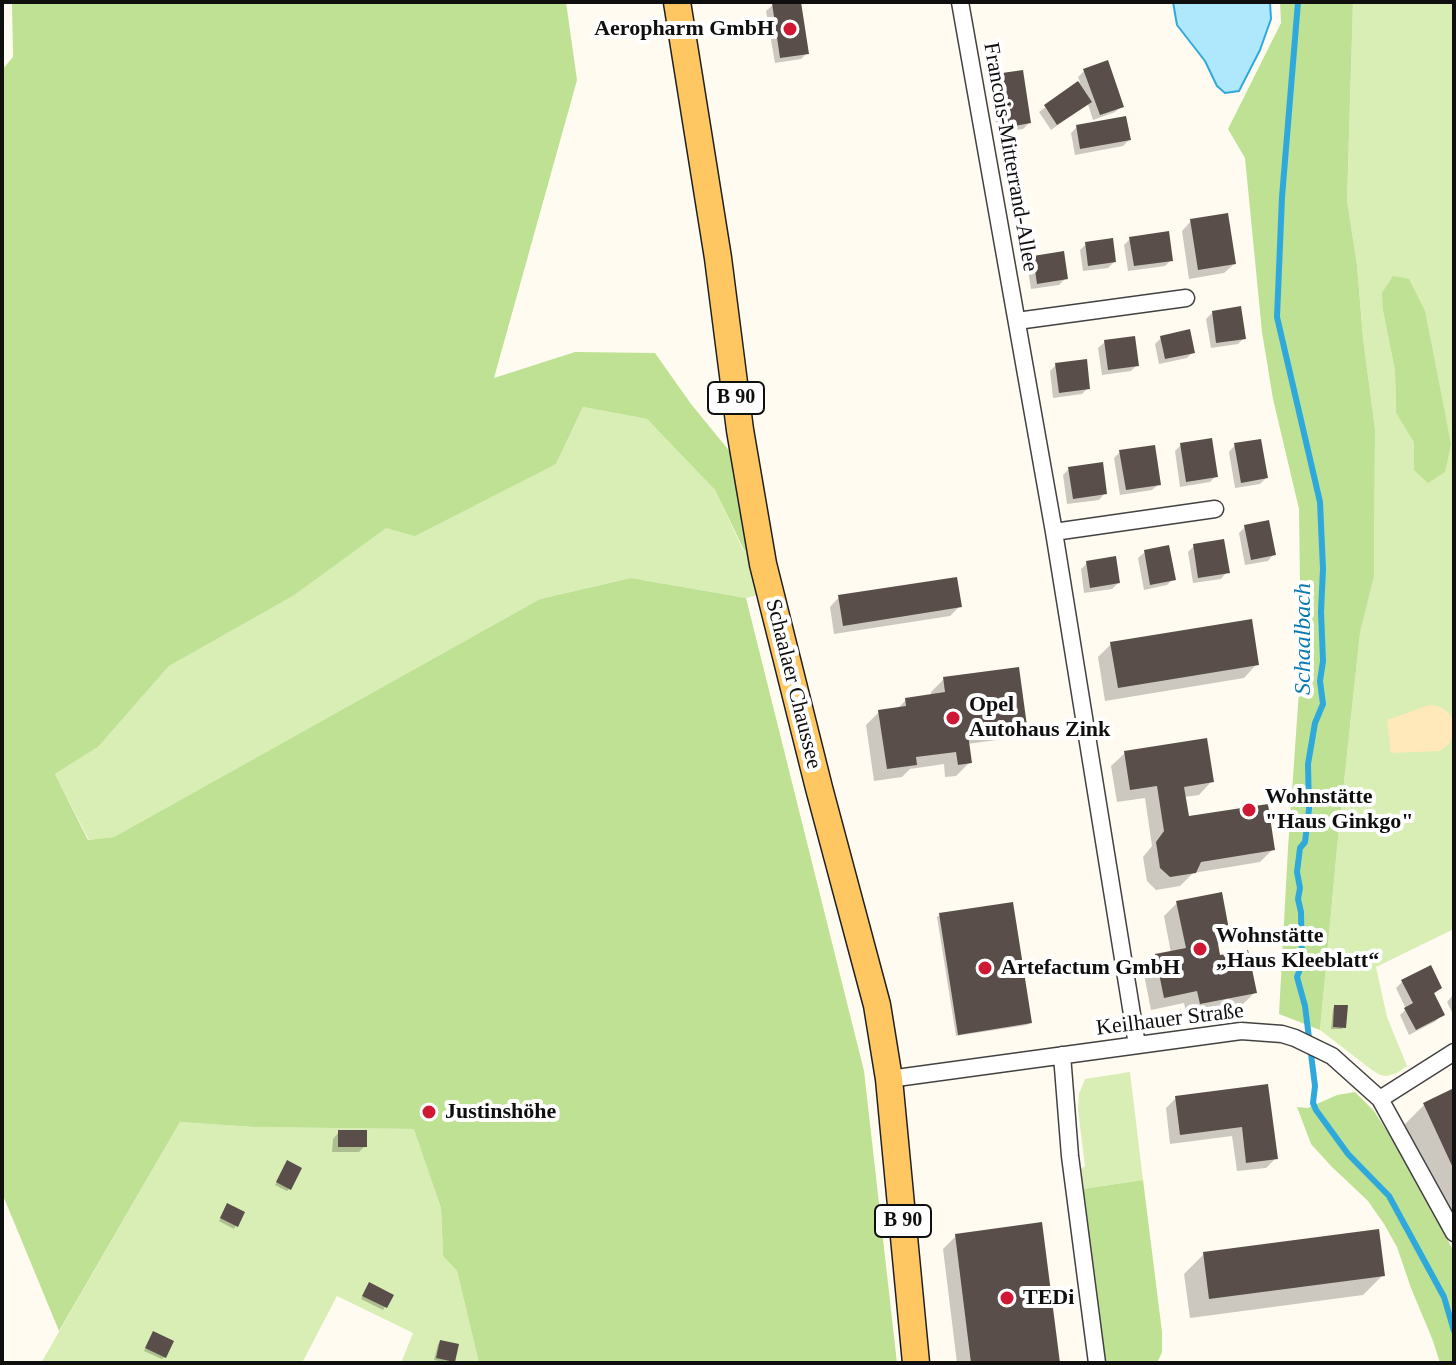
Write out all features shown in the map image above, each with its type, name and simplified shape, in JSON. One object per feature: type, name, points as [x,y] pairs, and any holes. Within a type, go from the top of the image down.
[{"type":"main road","name":"Schaalaer Chaussee","points":[[677,2],[718,258],[740,430],[763,564],[808,748],[877,1005],[889,1079],[916,1363]]},
{"type":"street","name":"Francois-Mitterrand-Allee","points":[[960,2],[1054,532],[1137,1045]]},
{"type":"street","points":[[1017,321],[1186,298]]},
{"type":"street","points":[[1054,532],[1215,509]]},
{"type":"street","name":"Keilhauer Straße","points":[[889,1079],[1241,1031],[1282,1034],[1332,1056],[1380,1099],[1454,1233]]},
{"type":"street","points":[[1380,1099],[1454,1052]]},
{"type":"street","points":[[1062,1055],[1070,1156],[1097,1363]]},
{"type":"green space","points":[[12,2],[566,2],[577,80],[494,378],[575,352],[655,353],[731,453],[749,553],[744,550],[715,490],[647,419],[583,407],[556,464],[415,536],[386,528],[293,596],[169,666],[98,747],[55,774],[88,840],[114,837],[540,599],[631,578],[746,598],[864,1071],[897,1363],[479,1363],[457,1271],[443,1256],[441,1208],[414,1129],[254,1127],[180,1122],[59,1331],[2,1193],[2,70],[13,57]]},
{"type":"green space","points":[[1280,2],[1353,2],[1347,201],[1375,429],[1374,576],[1360,633],[1320,1030],[1279,1014],[1301,662],[1299,509],[1273,399],[1262,332],[1245,158],[1228,129],[1281,23]]},
{"type":"green space","points":[[1353,2],[1454,2],[1454,929],[1376,967],[1387,1017],[1407,1066],[1387,1076],[1372,1070],[1320,1030],[1360,633],[1374,575],[1375,429],[1347,201]],"holes":[[[1383,311],[1437,379],[1451,444],[1414,470],[1415,442],[1396,413],[1395,371]]]},
{"type":"green space","points":[[1393,276],[1409,279],[1425,311],[1451,444],[1445,472],[1428,483],[1414,470],[1414,442],[1396,413],[1395,371],[1382,293]]},
{"type":"green space","points":[[583,407],[647,419],[715,490],[743,550],[749,553],[758,595],[746,598],[631,578],[540,599],[114,837],[89,840],[55,774],[98,747],[169,666],[293,596],[386,527],[556,464]]},
{"type":"green space","points":[[1130,1072],[1143,1180],[1083,1189],[1081,1169],[1085,1166],[1078,1110],[1079,1094],[1085,1079]]},
{"type":"green space","points":[[1355,1092],[1374,1111],[1402,1154],[1454,1252],[1454,1363],[1440,1363],[1397,1247],[1384,1224],[1368,1201],[1311,1144],[1297,1107],[1308,1108],[1337,1095]]},
{"type":"green space","points":[[180,1122],[254,1127],[415,1129],[441,1208],[443,1256],[457,1271],[479,1363],[401,1363],[413,1333],[337,1296],[302,1363],[41,1363]]},
{"type":"green space","points":[[1143,1180],[1162,1352],[1157,1363],[1107,1363],[1083,1189]]},
{"type":"sand","points":[[1429,705],[1441,707],[1450,714],[1454,722],[1449,744],[1440,751],[1391,753],[1387,720]]},
{"type":"water","points":[[1173,2],[1270,2],[1271,19],[1260,50],[1239,91],[1225,93],[1217,86],[1205,61],[1177,25]]},
{"type":"building","name":"Aeropharm GmbH","points":[[801,2],[809,54],[780,58],[772,3]]},
{"type":"building","points":[[1108,60],[1124,107],[1100,115],[1083,69]]},
{"type":"building","points":[[1023,70],[1031,123],[1003,128],[995,74]]},
{"type":"building","points":[[1078,81],[1092,102],[1057,125],[1044,105]]},
{"type":"building","points":[[1126,116],[1131,140],[1080,149],[1076,125]]},
{"type":"building","points":[[1228,213],[1236,264],[1198,270],[1190,219]]},
{"type":"building","points":[[1169,231],[1173,261],[1134,266],[1129,237]]},
{"type":"building","points":[[1113,238],[1116,262],[1088,266],[1085,242]]},
{"type":"building","points":[[1064,251],[1068,279],[1037,284],[1033,256]]},
{"type":"building","points":[[1241,306],[1246,339],[1216,343],[1212,311]]},
{"type":"building","points":[[1190,329],[1195,353],[1165,359],[1160,336]]},
{"type":"building","points":[[1135,336],[1139,366],[1108,370],[1104,340]]},
{"type":"building","points":[[1087,359],[1090,389],[1059,393],[1055,363]]},
{"type":"building","points":[[1212,438],[1218,477],[1186,482],[1180,443]]},
{"type":"building","points":[[1261,439],[1268,478],[1241,483],[1234,443]]},
{"type":"building","points":[[1155,445],[1161,485],[1126,490],[1119,450]]},
{"type":"building","points":[[1103,462],[1107,494],[1073,499],[1068,467]]},
{"type":"building","points":[[1269,520],[1276,555],[1251,560],[1244,525]]},
{"type":"building","points":[[1224,539],[1230,573],[1198,578],[1193,544]]},
{"type":"building","points":[[1169,545],[1176,580],[1150,585],[1144,550]]},
{"type":"building","points":[[1116,556],[1120,583],[1090,588],[1086,561]]},
{"type":"building","points":[[957,577],[962,607],[843,626],[838,595]]},
{"type":"building","points":[[1252,619],[1259,665],[1118,688],[1110,642]]},
{"type":"building","name":"Opel Autohaus Zink","points":[[1019,667],[1027,726],[968,734],[972,763],[958,765],[956,752],[916,757],[917,765],[887,769],[878,710],[906,706],[905,698],[945,692],[943,677]]},
{"type":"building","name":"Wohnstätte \"Haus Ginkgo\"","points":[[1207,738],[1214,782],[1184,787],[1189,816],[1268,804],[1275,850],[1201,862],[1196,873],[1170,877],[1160,868],[1156,842],[1164,831],[1157,786],[1130,790],[1124,751]]},
{"type":"building","name":"Wohnstätte „Haus Kleeblatt“","points":[[1222,892],[1230,935],[1217,938],[1220,955],[1248,950],[1257,993],[1200,1004],[1197,991],[1164,998],[1155,954],[1186,948],[1176,901]]},
{"type":"building","name":"Artefactum GmbH","points":[[1013,902],[1032,1023],[958,1035],[939,913]]},
{"type":"building","points":[[1431,965],[1442,988],[1434,993],[1445,1015],[1416,1030],[1404,1008],[1413,1003],[1401,980]]},
{"type":"building","points":[[1334,1005],[1348,1005],[1346,1028],[1333,1027]]},
{"type":"building","points":[[1268,1084],[1278,1159],[1246,1163],[1242,1127],[1180,1135],[1175,1096]]},
{"type":"building","points":[[1454,1088],[1454,1170],[1423,1103]]},
{"type":"building","points":[[338,1130],[367,1130],[367,1147],[338,1147]]},
{"type":"building","points":[[287,1160],[302,1168],[291,1190],[276,1182]]},
{"type":"building","points":[[227,1203],[245,1212],[238,1227],[220,1218]]},
{"type":"building","name":"TEDi","points":[[1042,1222],[1060,1363],[971,1363],[955,1234]]},
{"type":"building","points":[[1379,1229],[1385,1276],[1209,1299],[1203,1252]]},
{"type":"building","points":[[369,1282],[394,1295],[387,1308],[362,1296]]},
{"type":"building","points":[[153,1331],[174,1341],[166,1358],[145,1348]]},
{"type":"building","points":[[440,1340],[459,1344],[455,1362],[436,1358]]},
{"type":"waterway","name":"Schaalbach","points":[[1298,2],[1282,197],[1277,317],[1320,502],[1323,569],[1323,661],[1320,681],[1323,704],[1315,723],[1308,764],[1309,809],[1297,872],[1302,964],[1297,977],[1305,1006],[1316,1110],[1348,1154],[1389,1196],[1444,1297],[1454,1331]]},
{"type":"place","name":"Aeropharm GmbH","points":[[790,29]]},
{"type":"place","name":"Opel Autohaus Zink","points":[[953,718]]},
{"type":"place","name":"Wohnstätte \"Haus Ginkgo\"","points":[[1249,810]]},
{"type":"place","name":"Wohnstätte „Haus Kleeblatt“","points":[[1200,949]]},
{"type":"place","name":"Artefactum GmbH","points":[[985,968]]},
{"type":"place","name":"Justinshöhe","points":[[429,1112]]},
{"type":"place","name":"TEDi","points":[[1007,1298]]}]
